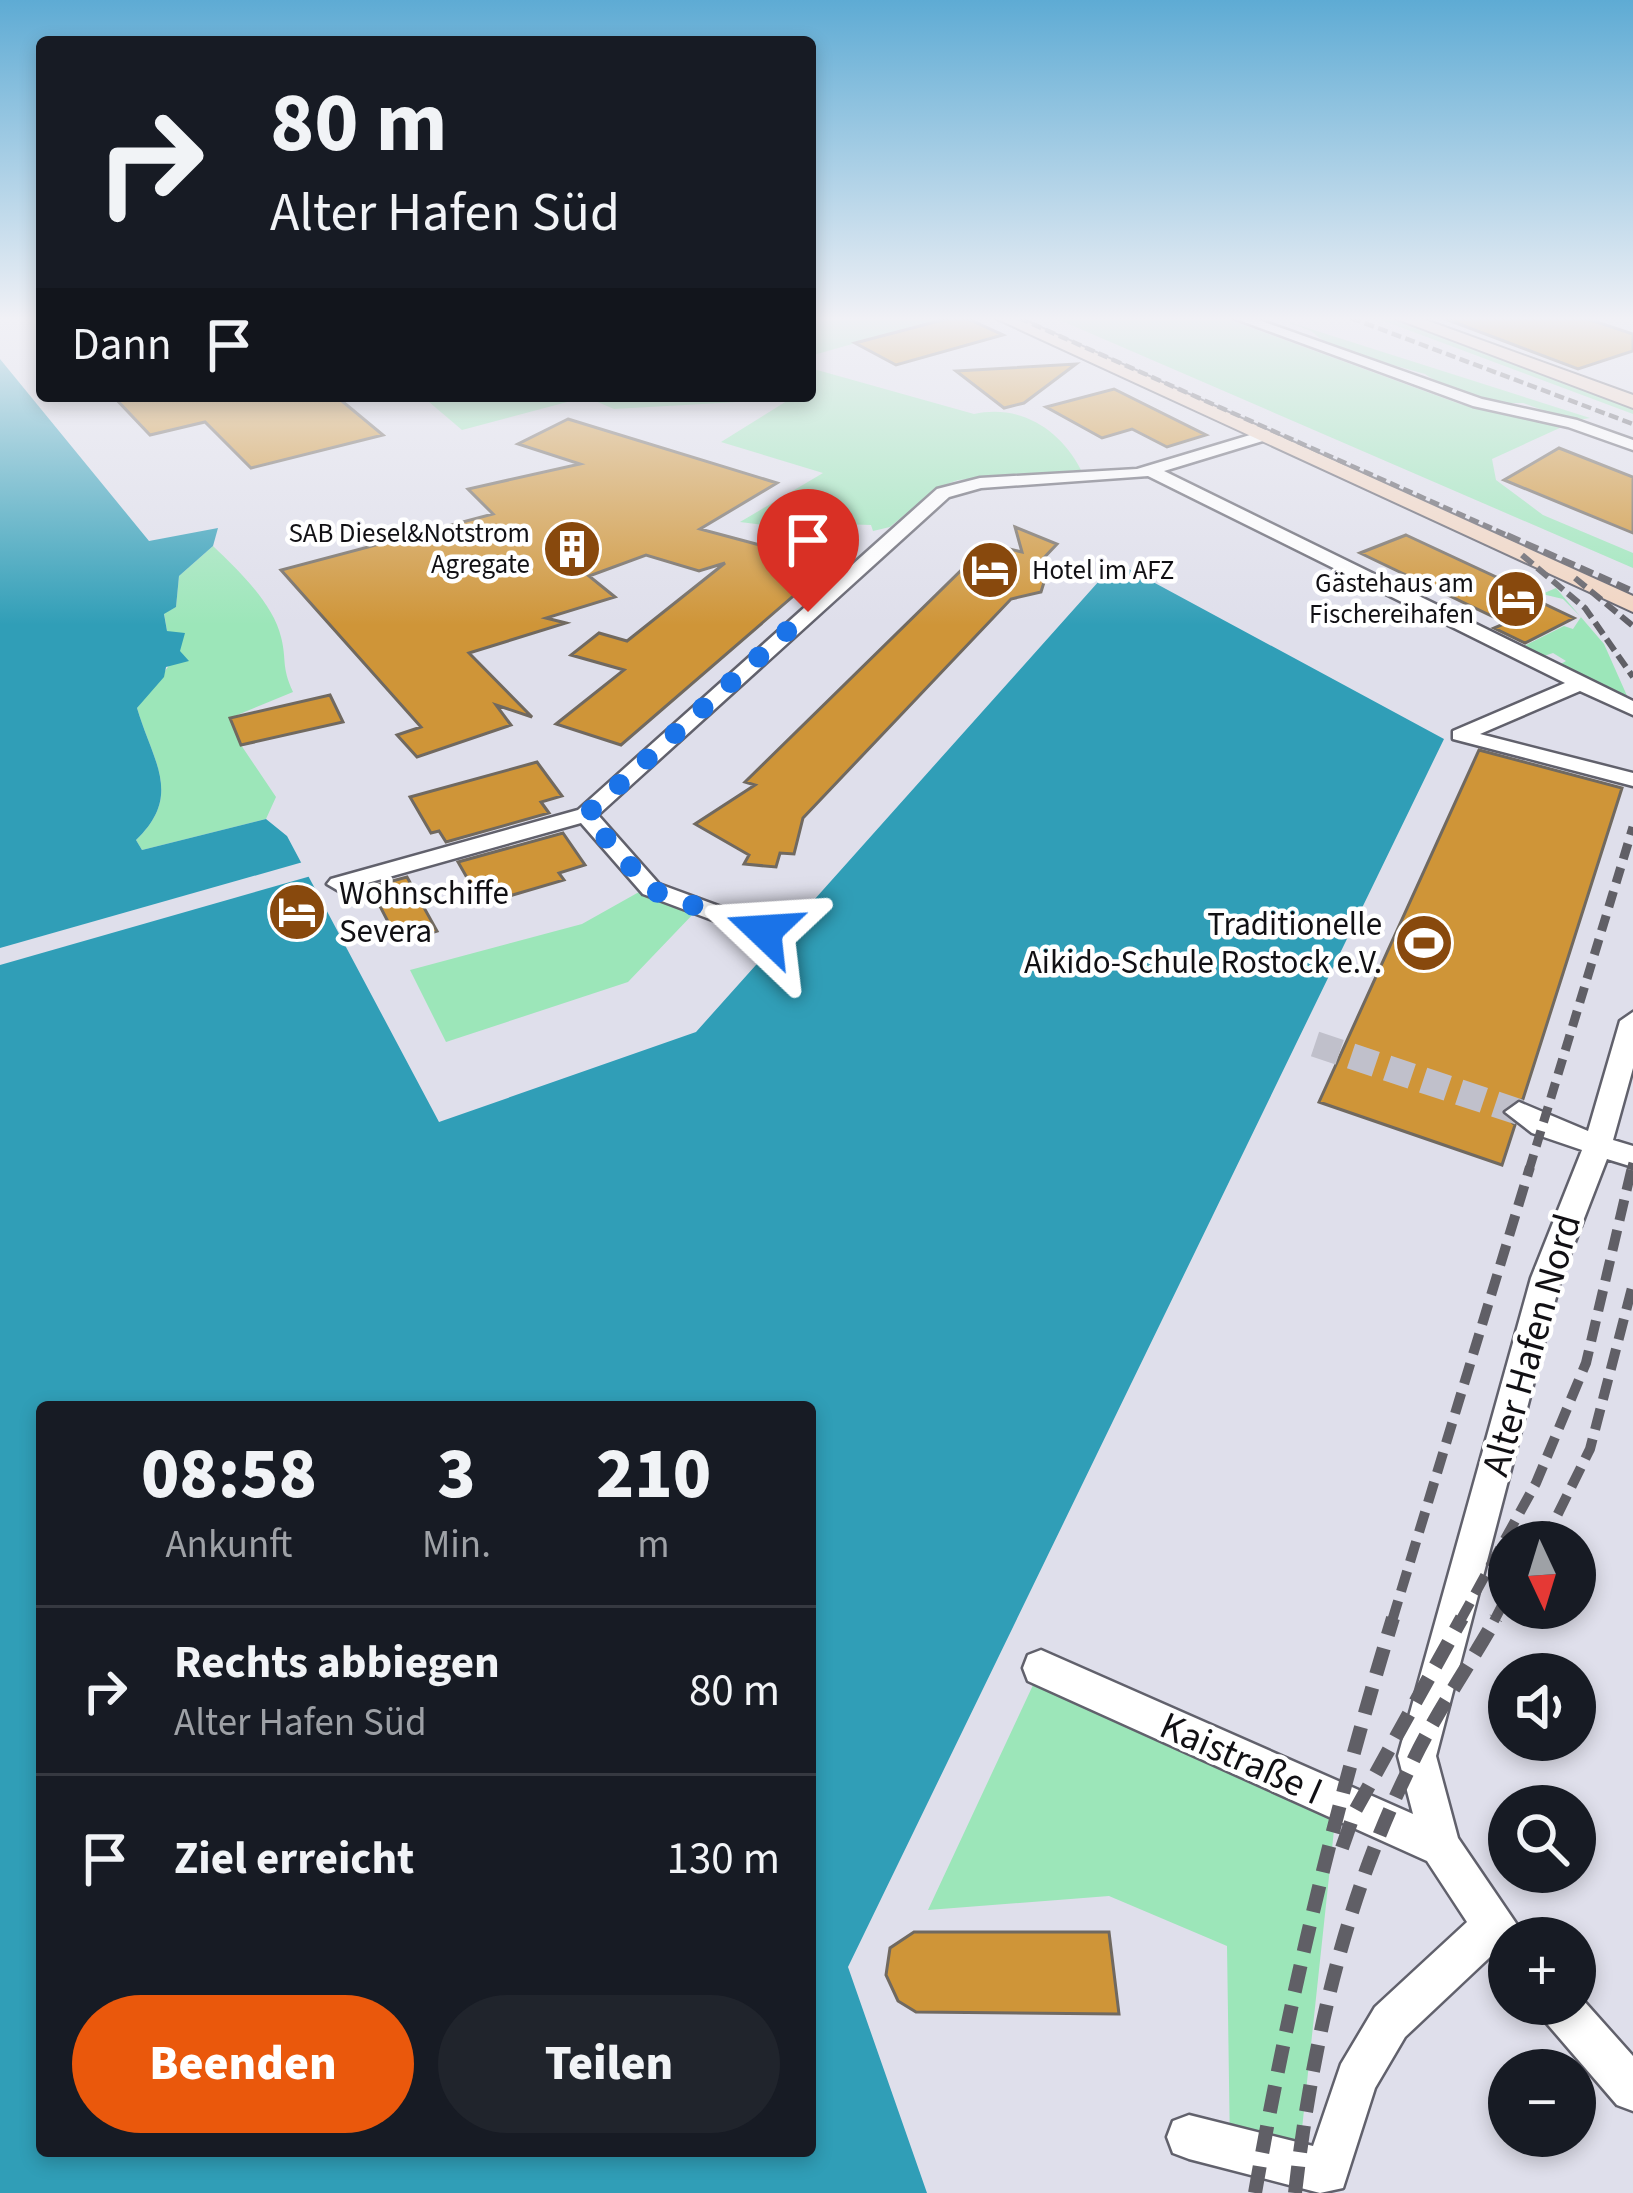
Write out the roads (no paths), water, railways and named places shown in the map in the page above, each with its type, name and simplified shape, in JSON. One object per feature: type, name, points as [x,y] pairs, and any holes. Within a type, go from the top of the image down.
[{"type":"street","points":[[1224,420],[1633,605]]},
{"type":"street","points":[[1559,420],[1633,445]]},
{"type":"street","points":[[339,884],[586,815],[943,493],[980,483],[1151,471],[1260,437]]},
{"type":"street","points":[[1151,471],[1633,709]]},
{"type":"street","points":[[1579,683],[1460,735],[1633,780]]},
{"type":"street","points":[[586,815],[651,890],[764,931]]},
{"type":"street","name":"Alter Hafen Nord","points":[[1488,1919],[1442,1847],[1421,1789],[1417,1756],[1427,1702],[1546,1278],[1598,1145],[1633,1021]]},
{"type":"street","points":[[1519,1112],[1633,1157]]},
{"type":"street","name":"Kaistraße I","points":[[1041,1668],[1442,1847]]},
{"type":"street","points":[[1189,2137],[1327,2172],[1356,2080],[1390,2022],[1488,1947]]},
{"type":"street","points":[[1577,2025],[1633,2089]]},
{"type":"water","points":[[0,420],[50,420],[149,541],[218,528],[213,546],[179,576],[176,607],[164,614],[167,631],[185,633],[180,651],[189,661],[166,667],[164,677],[137,708],[156,762],[161,793],[150,824],[136,840],[142,850],[266,819],[287,836],[439,1122],[696,1032],[1116,562],[1444,739],[848,1967],[927,2193],[0,2193]]},
{"type":"tunnel","points":[[1315,1044],[1519,1112]]},
{"type":"railway","points":[[1249,420],[1514,538]]},
{"type":"railway","points":[[1623,420],[1633,424]]},
{"type":"railway","points":[[1507,535],[1633,591]]},
{"type":"railway","points":[[1522,555],[1585,608],[1633,677]]},
{"type":"railway","points":[[1575,578],[1633,626]]},
{"type":"railway","points":[[1529,1170],[1633,827]]},
{"type":"railway","points":[[1631,1170],[1633,1163]]},
{"type":"railway","points":[[1392,1621],[1530,1167]]},
{"type":"railway","points":[[1460,1621],[1536,1483],[1586,1363],[1632,1167]]},
{"type":"railway","points":[[1554,1521],[1590,1449],[1633,1284]]},
{"type":"railway","points":[[1255,2193],[1315,1904],[1393,1618]]},
{"type":"railway","points":[[1342,1848],[1355,1811],[1462,1618]]},
{"type":"railway","points":[[1295,2193],[1322,2027],[1368,1864],[1422,1742],[1489,1629]]},
{"type":"place","name":"SAB Diesel&Notstrom Agregate","points":[[572,549]]},
{"type":"place","name":"Hotel im AFZ","points":[[990,570]]},
{"type":"place","name":"Gästehaus am Fischereihafen","points":[[1516,599]]},
{"type":"place","name":"Wohnschiffe Severa","points":[[297,912]]},
{"type":"place","name":"Traditionelle Aikido-Schule Rostock e.V.","points":[[1424,943]]}]
